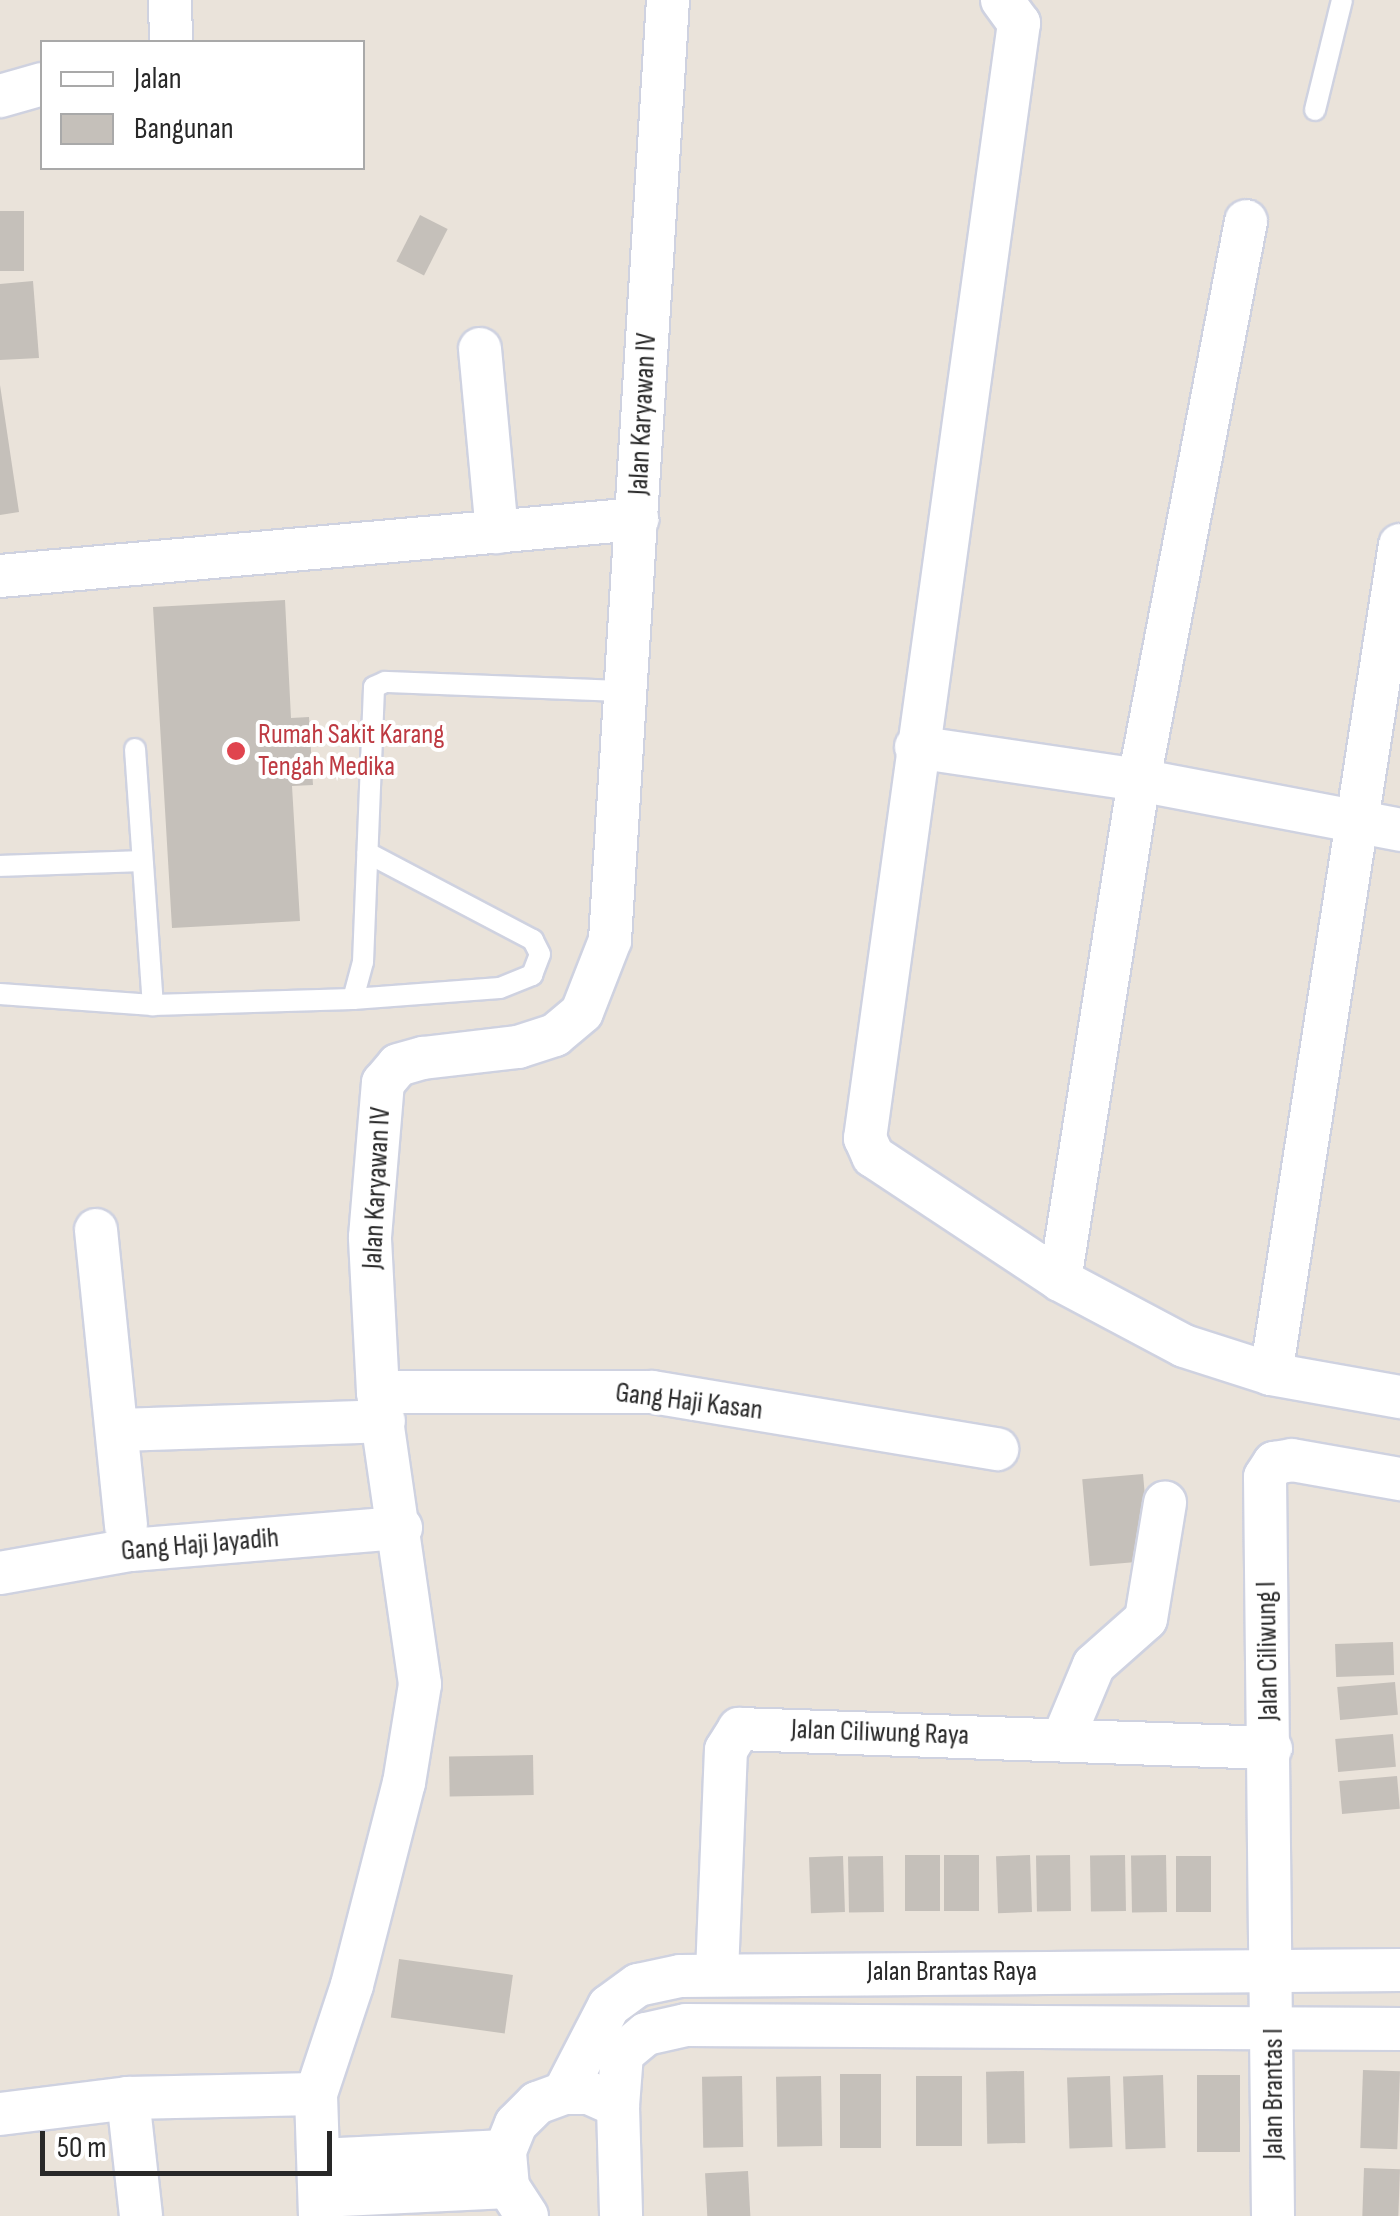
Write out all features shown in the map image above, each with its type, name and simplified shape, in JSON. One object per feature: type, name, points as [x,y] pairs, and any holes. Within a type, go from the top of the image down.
[{"type":"street","points":[[170,0],[171,40]]},
{"type":"street","name":"Jalan Karyawan IV","points":[[320,2191],[316,2094],[352,1985],[420,1684],[381,1406],[370,1237],[382,1083],[398,1065],[423,1058],[518,1047],[555,1035],[582,1012],[610,940],[668,0]]},
{"type":"street","points":[[1002,0],[1018,23],[865,1138],[873,1156],[1060,1280],[1184,1346],[1271,1374],[1400,1397]]},
{"type":"street","points":[[0,96],[40,85]]},
{"type":"street","points":[[1060,1280],[1139,780],[1246,221]]},
{"type":"street","points":[[480,348],[497,532]]},
{"type":"street","points":[[0,576],[636,519]]},
{"type":"street","points":[[1271,1374],[1380,826],[1400,546]]},
{"type":"street","points":[[916,746],[1139,780],[1380,826]]},
{"type":"street","points":[[96,1230],[126,1525]]},
{"type":"street","name":"Gang Haji Kasan","points":[[118,1430],[381,1406],[652,1392],[997,1449]]},
{"type":"street","name":"Jalan Ciliwung I","points":[[1276,1971],[1267,1469],[1292,1460],[1400,1480]]},
{"type":"street","points":[[1063,1739],[1094,1664],[1146,1619],[1165,1503]]},
{"type":"street","name":"Gang Haji Jayadih","points":[[1,1567],[131,1550],[401,1528]]},
{"type":"street","name":"Jalan Ciliwung Raya","points":[[717,1973],[726,1750],[733,1732],[1270,1748]]},
{"type":"street","name":"Jalan Brantas Raya","points":[[564,2093],[609,2006],[638,1985],[717,1973],[1400,1970]]},
{"type":"street","name":"Jalan Brantas I","points":[[1274,2216],[1276,1971]]},
{"type":"street","name":"Jalan Brantas Raya","points":[[621,2216],[618,2106],[622,2054],[646,2034],[686,2025],[1400,2029]]},
{"type":"street","points":[[320,2191],[513,2185],[516,2124],[537,2104],[564,2093],[589,2093],[618,2106]]},
{"type":"street","points":[[0,2114],[128,2098],[316,2094]]},
{"type":"street","points":[[128,2098],[141,2216]]},
{"type":"lane","points":[[1315,110],[1342,0]]},
{"type":"lane","points":[[353,999],[363,962],[374,687],[385,682],[624,692]]},
{"type":"lane","points":[[135,750],[152,1005]]},
{"type":"lane","points":[[0,994],[152,1005],[353,999],[500,988],[532,975],[540,954],[533,940],[368,853]]},
{"type":"lane","points":[[0,866],[141,861]]},
{"type":"building","points":[[0,211],[24,211],[24,271],[0,271]]},
{"type":"building","points":[[420,215],[448,229],[424,275],[396,261]]},
{"type":"building","points":[[33,281],[39,358],[0,360],[0,284]]},
{"type":"building","points":[[0,385],[19,512],[0,515]]},
{"type":"building","name":"Rumah Sakit Karang Tengah Medika","points":[[285,600],[291,718],[309,717],[313,785],[292,786],[300,921],[172,928],[153,607]]},
{"type":"building","points":[[1143,1474],[1151,1561],[1090,1566],[1082,1479]]},
{"type":"building","points":[[1393,1642],[1394,1675],[1336,1677],[1335,1644]]},
{"type":"building","points":[[1395,1682],[1398,1715],[1340,1720],[1337,1687]]},
{"type":"building","points":[[1393,1734],[1396,1767],[1338,1772],[1335,1739]]},
{"type":"building","points":[[533,1755],[534,1795],[450,1796],[449,1756]]},
{"type":"building","points":[[1397,1776],[1400,1809],[1342,1814],[1339,1781]]},
{"type":"building","points":[[905,1855],[940,1855],[940,1911],[905,1911]]},
{"type":"building","points":[[944,1855],[979,1855],[979,1911],[944,1911]]},
{"type":"building","points":[[1030,1855],[1032,1912],[998,1913],[996,1856]]},
{"type":"building","points":[[1070,1855],[1071,1911],[1037,1912],[1036,1856]]},
{"type":"building","points":[[1125,1855],[1126,1911],[1091,1912],[1090,1856]]},
{"type":"building","points":[[1166,1855],[1167,1912],[1132,1913],[1131,1856]]},
{"type":"building","points":[[843,1856],[845,1912],[811,1913],[809,1857]]},
{"type":"building","points":[[883,1856],[884,1912],[849,1913],[848,1857]]},
{"type":"building","points":[[1176,1856],[1211,1856],[1211,1912],[1176,1912]]},
{"type":"building","points":[[399,1959],[513,1975],[505,2033],[391,2017]]},
{"type":"building","points":[[1363,2070],[1400,2071],[1397,2149],[1360,2148]]},
{"type":"building","points":[[1024,2071],[1025,2143],[987,2144],[986,2072]]},
{"type":"building","points":[[840,2074],[881,2074],[881,2148],[840,2148]]},
{"type":"building","points":[[1163,2075],[1166,2148],[1126,2149],[1123,2076]]},
{"type":"building","points":[[1197,2075],[1240,2075],[1240,2152],[1197,2152]]},
{"type":"building","points":[[742,2076],[743,2147],[703,2148],[702,2077]]},
{"type":"building","points":[[821,2076],[822,2146],[777,2147],[776,2077]]},
{"type":"building","points":[[916,2076],[962,2076],[962,2146],[916,2146]]},
{"type":"building","points":[[1110,2076],[1112,2147],[1070,2148],[1067,2078]]},
{"type":"building","points":[[1364,2168],[1400,2169],[1398,2216],[1362,2216]]},
{"type":"building","points":[[748,2171],[750,2216],[707,2216],[705,2173]]},
{"type":"place","name":"Rumah Sakit Karang Tengah Medika","points":[[236,751]]}]
